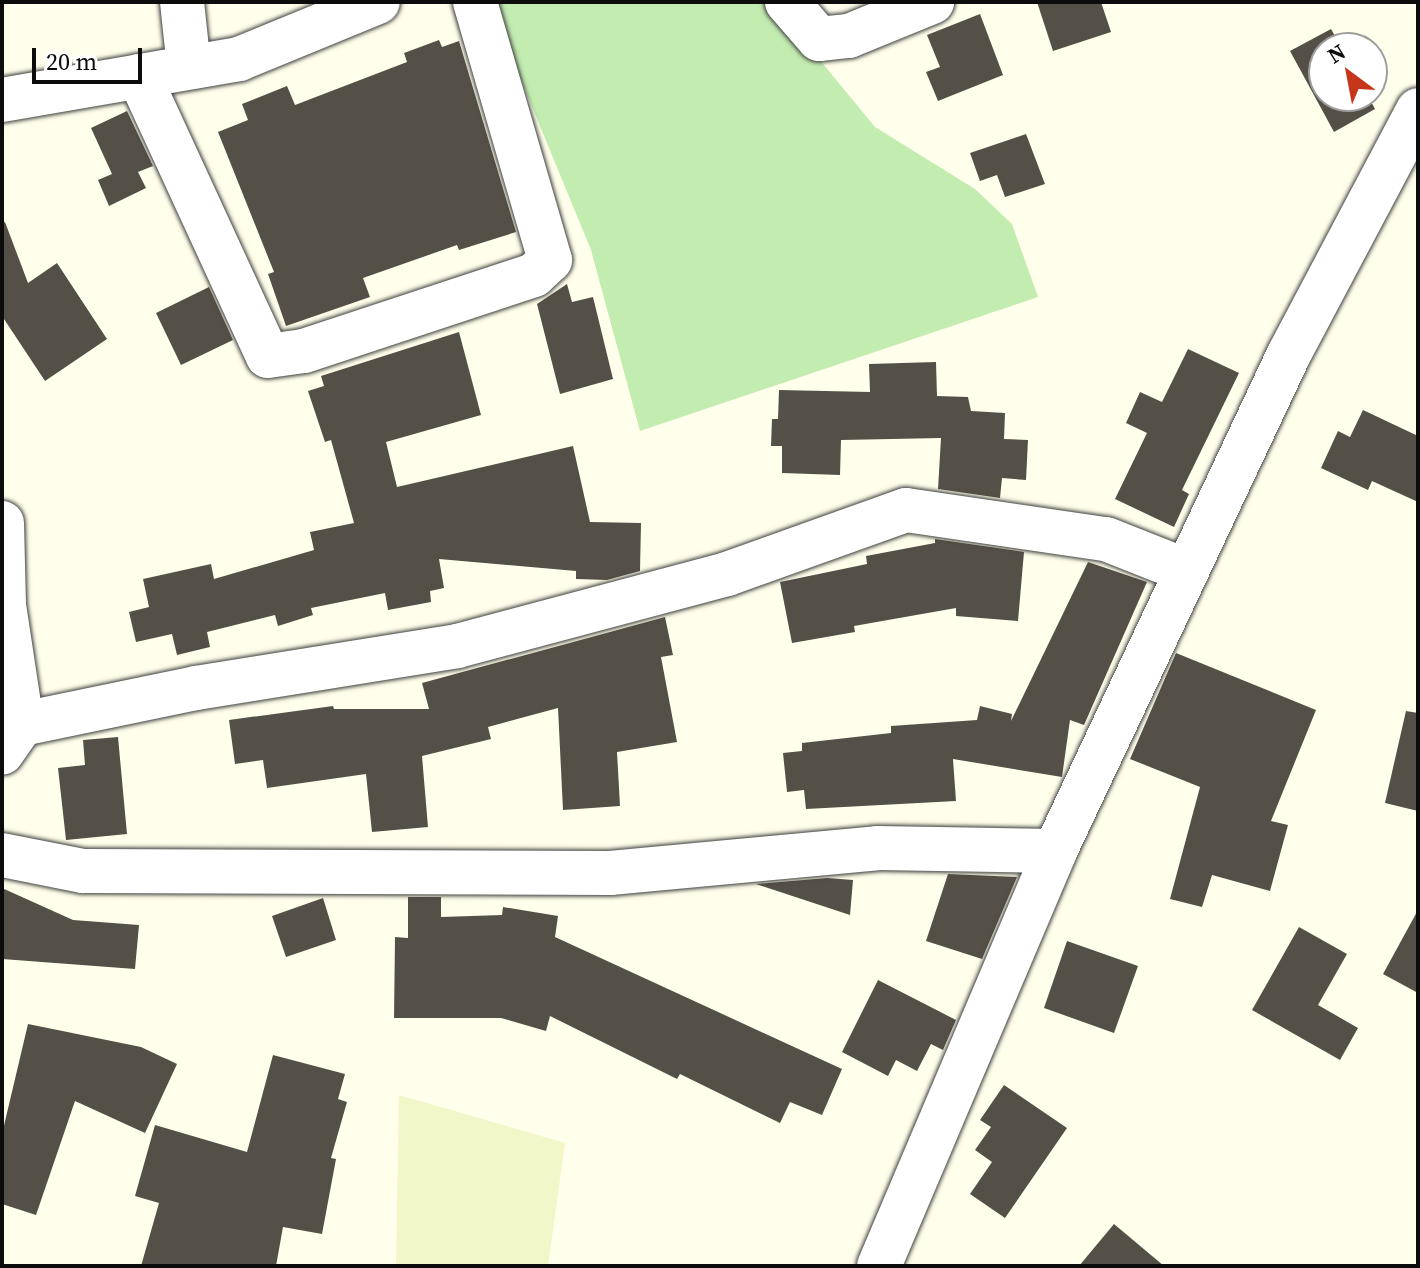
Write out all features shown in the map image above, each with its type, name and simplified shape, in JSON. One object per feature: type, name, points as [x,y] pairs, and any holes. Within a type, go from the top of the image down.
[{"type":"street","points":[[182,2],[189,67]]},
{"type":"street","points":[[2,100],[239,59],[378,2]]},
{"type":"street","points":[[139,76],[268,356],[304,351],[534,275],[550,260],[475,2]]},
{"type":"street","points":[[787,2],[819,39],[849,36],[932,2]]},
{"type":"street","points":[[879,1266],[1055,851],[1289,354],[1418,110]]},
{"type":"street","points":[[2,523],[3,605],[12,738],[196,688],[457,646],[727,574],[906,510],[1106,539],[1187,571]]},
{"type":"street","points":[[2,855],[83,871],[578,874],[877,848],[1055,851]]},
{"type":"green space","points":[[489,2],[772,2],[875,127],[975,189],[1012,224],[1038,297],[640,431],[591,250]]},
{"type":"green space","points":[[399,1095],[565,1143],[548,1266],[396,1266]]},
{"type":"building","points":[[1037,2],[1101,2],[1111,32],[1053,51]]},
{"type":"building","points":[[980,14],[1003,75],[938,101],[926,72],[940,67],[927,35]]},
{"type":"building","points":[[439,40],[442,47],[459,41],[516,232],[459,250],[457,245],[363,278],[370,297],[286,326],[268,274],[274,272],[218,132],[248,120],[242,104],[287,86],[295,105],[407,62],[404,53]]},
{"type":"building","points":[[1308,41],[1308,84],[1290,51]]},
{"type":"building","points":[[127,111],[153,166],[138,172],[146,188],[109,206],[98,180],[112,174],[91,128]]},
{"type":"building","points":[[1323,112],[1370,112],[1334,132]]},
{"type":"building","points":[[1026,134],[1045,184],[1005,197],[997,175],[980,181],[970,153]]},
{"type":"building","points":[[5,222],[28,283],[57,263],[107,339],[45,381],[2,316],[2,223]]},
{"type":"building","points":[[567,284],[572,302],[593,297],[613,379],[560,394],[537,304]]},
{"type":"building","points":[[209,287],[233,340],[181,365],[156,313]]},
{"type":"building","points":[[459,332],[481,415],[386,442],[397,487],[573,446],[590,522],[641,523],[640,571],[607,580],[576,579],[576,571],[439,559],[444,588],[430,591],[431,602],[388,610],[385,593],[311,608],[313,615],[278,626],[275,615],[207,632],[210,647],[177,655],[172,634],[136,642],[129,612],[149,607],[143,579],[211,564],[214,579],[314,550],[310,532],[354,523],[331,440],[325,442],[308,391],[324,386],[321,376]]},
{"type":"building","points":[[1188,349],[1239,373],[1182,490],[1189,494],[1174,527],[1115,499],[1147,433],[1126,423],[1140,392],[1162,402]]},
{"type":"building","points":[[936,362],[937,396],[968,397],[971,411],[1005,413],[1004,439],[1028,440],[1026,480],[1002,478],[1000,498],[938,489],[941,438],[841,440],[840,475],[782,473],[782,446],[771,446],[772,419],[778,419],[779,390],[870,392],[869,364]]},
{"type":"building","points":[[1363,410],[1418,436],[1418,502],[1372,481],[1368,490],[1321,468],[1338,431],[1350,437]]},
{"type":"building","points":[[935,539],[1024,552],[1018,621],[956,616],[956,608],[854,626],[855,632],[792,643],[780,582],[867,564],[866,556],[935,543]]},
{"type":"building","points":[[1088,562],[1147,582],[1084,725],[1070,720],[1062,777],[953,759],[956,801],[806,809],[804,790],[787,792],[783,753],[802,751],[802,743],[891,733],[891,726],[977,720],[980,706],[1012,714],[1011,721]]},
{"type":"building","points":[[665,617],[673,655],[661,657],[677,742],[617,752],[620,806],[563,810],[558,708],[488,727],[491,739],[422,756],[428,827],[372,832],[366,774],[267,788],[263,760],[235,764],[229,720],[333,706],[334,709],[429,709],[422,683]]},
{"type":"building","points":[[1176,653],[1316,710],[1271,821],[1288,825],[1270,891],[1212,875],[1202,907],[1170,899],[1200,787],[1130,759]]},
{"type":"building","points":[[1406,711],[1418,713],[1418,811],[1385,803]]},
{"type":"building","points":[[118,737],[127,834],[66,840],[58,768],[85,765],[83,740]]},
{"type":"building","points":[[948,874],[1017,877],[982,959],[926,941]]},
{"type":"building","points":[[827,878],[853,880],[850,915],[756,884]]},
{"type":"building","points":[[2,888],[73,920],[139,925],[135,969],[2,959]]},
{"type":"building","points":[[408,897],[441,897],[441,917],[502,915],[503,907],[558,916],[555,937],[842,1069],[822,1115],[790,1102],[780,1123],[680,1074],[677,1079],[550,1016],[546,1031],[501,1018],[394,1018],[395,937],[408,938]]},
{"type":"building","points":[[323,898],[336,940],[286,957],[272,916]]},
{"type":"building","points":[[1418,910],[1418,993],[1383,974]]},
{"type":"building","points":[[1299,927],[1347,954],[1318,1005],[1358,1028],[1340,1060],[1252,1010]]},
{"type":"building","points":[[1067,941],[1138,966],[1114,1033],[1044,1008]]},
{"type":"building","points":[[878,980],[956,1020],[943,1050],[931,1044],[917,1071],[896,1060],[888,1076],[842,1052]]},
{"type":"building","points":[[28,1024],[141,1047],[177,1064],[145,1133],[75,1101],[36,1215],[2,1204],[2,1134]]},
{"type":"building","points":[[273,1055],[345,1074],[338,1099],[347,1102],[331,1158],[336,1159],[322,1234],[283,1227],[276,1266],[141,1266],[159,1203],[135,1196],[155,1125],[247,1152]]},
{"type":"building","points":[[1004,1085],[1067,1128],[1005,1218],[970,1194],[992,1162],[975,1150],[991,1127],[980,1120]]},
{"type":"building","points":[[1114,1224],[1164,1266],[1079,1266]]}]
